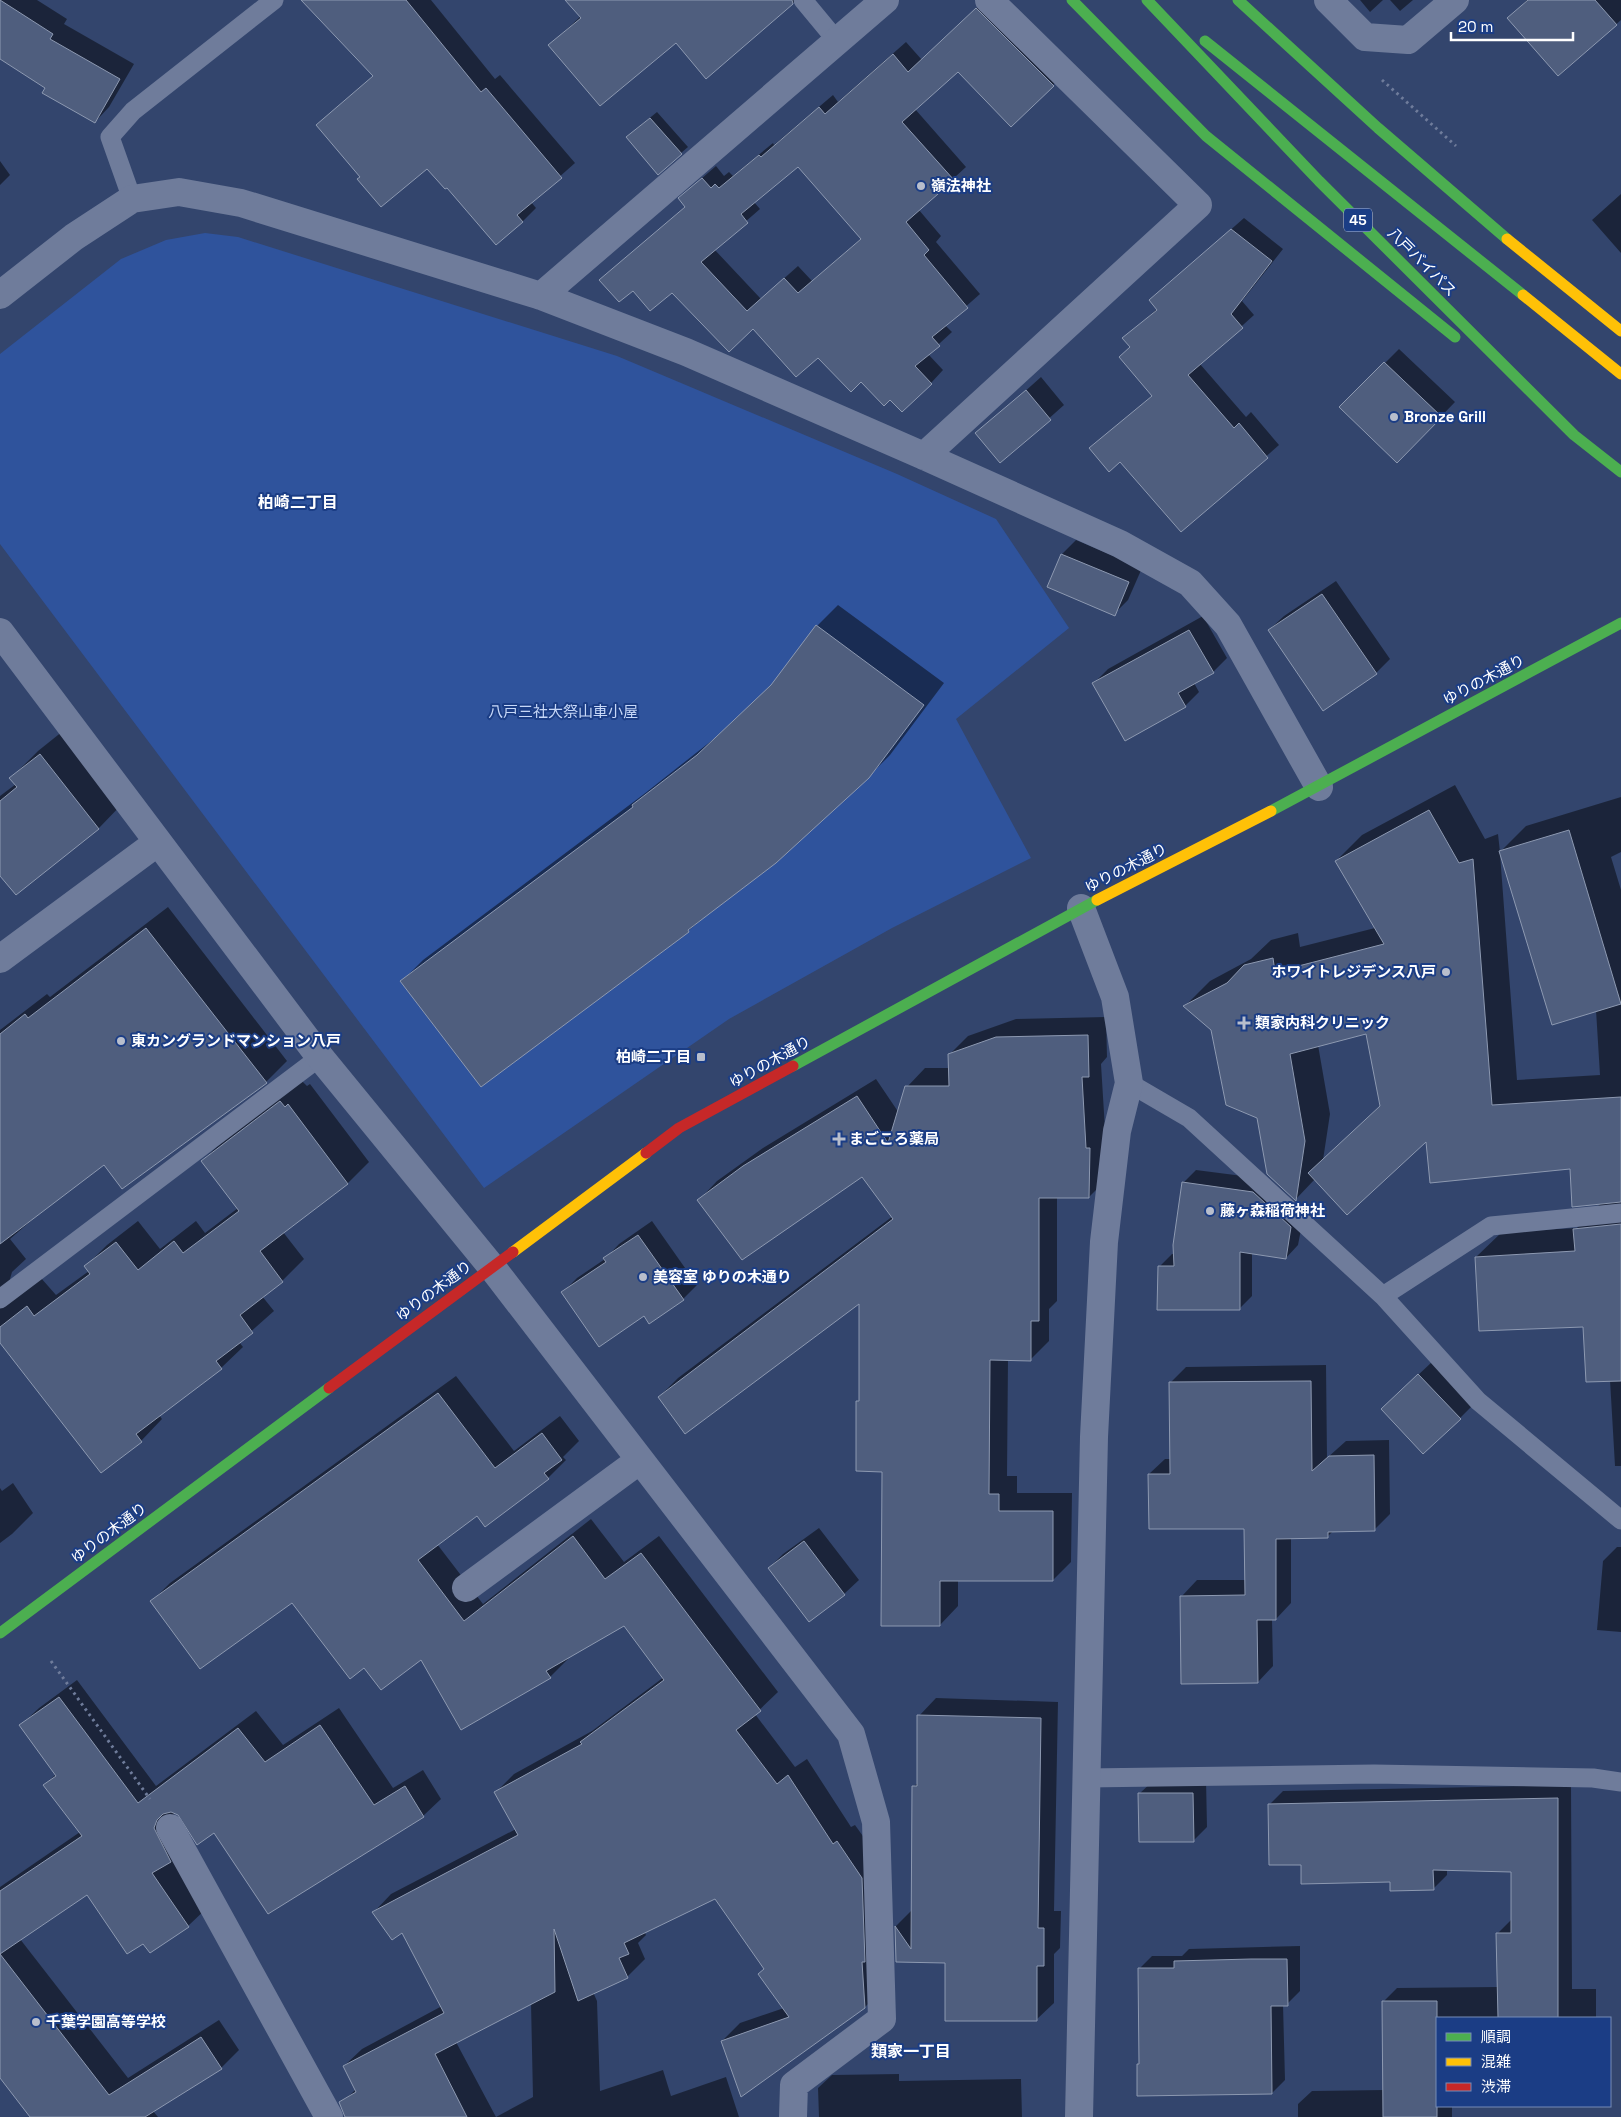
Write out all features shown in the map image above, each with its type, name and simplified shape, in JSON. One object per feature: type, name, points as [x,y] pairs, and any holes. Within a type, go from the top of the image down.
[{"type":"main road","points":[[1072,0],[1206,136],[1467,347]]},
{"type":"main road","name":"八戸バイパス","points":[[1147,0],[1319,181],[1574,434],[1621,472]]},
{"type":"main road","points":[[1152,0],[1300,115],[1621,374]]},
{"type":"main road","points":[[1238,0],[1302,61],[1508,241],[1621,331]]},
{"type":"main road","points":[[1482,360],[1574,434]]},
{"type":"main road","name":"ゆりの木通り","points":[[0,1633],[680,1128],[1081,908],[1319,787],[1621,623]]},
{"type":"street","points":[[542,296],[885,0]]},
{"type":"street","points":[[924,456],[1198,205],[989,0]]},
{"type":"street","points":[[1328,0],[1365,37],[1408,40],[1455,0]]},
{"type":"street","points":[[0,295],[74,237],[132,199],[179,192],[240,203],[542,296],[686,352],[924,456],[1120,544],[1190,583],[1228,626],[1319,787]]},
{"type":"street","points":[[0,632],[320,1057],[492,1266],[851,1734],[876,1822],[882,2019],[794,2085],[793,2117]]},
{"type":"street","points":[[0,959],[158,842]]},
{"type":"street","points":[[1079,2117],[1094,1437],[1104,1242],[1117,1131],[1130,1083],[1115,996],[1081,908]]},
{"type":"street","points":[[466,1588],[640,1460]]},
{"type":"street","points":[[170,1828],[329,2117]]},
{"type":"lane","points":[[132,199],[110,137],[133,111],[274,0]]},
{"type":"lane","points":[[802,0],[837,41]]},
{"type":"lane","points":[[0,1299],[320,1057]]},
{"type":"lane","points":[[1130,1083],[1189,1118],[1383,1296],[1478,1401],[1621,1520]]},
{"type":"lane","points":[[1383,1296],[1491,1226],[1621,1213]]},
{"type":"lane","points":[[1086,1778],[1374,1774],[1593,1778],[1621,1782]]},
{"type":"path","points":[[1382,80],[1463,152]]},
{"type":"path","points":[[51,1662],[170,1828]]},
{"type":"green space","name":"八戸三社大祭山車小屋","points":[[205,233],[238,237],[617,356],[897,474],[996,519],[1069,628],[956,719],[1031,858],[892,928],[729,1019],[484,1188],[0,544],[0,354],[121,259],[166,240]]},
{"type":"building","points":[[0,0],[53,34],[50,39],[120,79],[95,123],[42,93],[45,88],[0,59]]},
{"type":"building","points":[[301,0],[406,0],[481,92],[486,88],[562,178],[517,215],[523,222],[496,245],[447,188],[445,189],[427,169],[381,207],[357,179],[360,177],[316,125],[373,76]]},
{"type":"building","points":[[565,0],[792,0],[793,4],[706,79],[676,43],[600,106],[548,45],[581,18]]},
{"type":"building","points":[[1528,0],[1595,0],[1617,25],[1558,76],[1507,18]]},
{"type":"building","points":[[976,8],[1054,86],[1011,127],[958,72],[902,122],[954,180],[906,222],[929,250],[924,255],[968,308],[932,337],[940,346],[915,366],[932,384],[902,412],[890,400],[884,406],[861,382],[851,392],[818,358],[796,377],[753,329],[729,352],[672,293],[650,311],[633,291],[619,302],[599,280],[685,207],[678,198],[702,178],[711,188],[715,184],[719,188],[759,155],[761,157],[819,107],[825,114],[893,54],[908,72]],"holes":[[[798,167],[861,239],[798,293],[784,278],[747,311],[701,262],[748,223],[741,214]]]},
{"type":"building","points":[[650,118],[682,154],[658,175],[626,137]]},
{"type":"building","points":[[1231,229],[1272,261],[1231,314],[1243,328],[1188,375],[1234,428],[1239,423],[1268,458],[1181,532],[1120,462],[1109,472],[1089,448],[1152,396],[1119,357],[1130,347],[1122,338],[1157,310],[1149,300]]},
{"type":"building","points":[[1384,362],[1442,417],[1397,463],[1339,407]]},
{"type":"building","points":[[1026,390],[1051,420],[1000,463],[975,433]]},
{"type":"building","points":[[1061,554],[1129,582],[1115,616],[1047,587]]},
{"type":"building","points":[[1322,594],[1377,674],[1323,711],[1268,630]]},
{"type":"building","points":[[816,625],[924,705],[869,778],[776,863],[688,930],[689,932],[481,1087],[400,981],[633,807],[632,805],[697,755],[771,685]]},
{"type":"building","points":[[1189,630],[1214,673],[1178,693],[1186,707],[1125,741],[1092,683]]},
{"type":"building","points":[[40,754],[99,829],[16,895],[0,876],[0,801],[17,787],[9,778]]},
{"type":"building","points":[[1429,810],[1459,863],[1473,859],[1492,1105],[1621,1097],[1621,1202],[1572,1207],[1570,1169],[1430,1183],[1426,1142],[1347,1215],[1308,1173],[1380,1106],[1366,1034],[1290,1054],[1305,1141],[1296,1201],[1267,1174],[1257,1118],[1226,1105],[1211,1030],[1183,1006],[1227,983],[1244,965],[1273,958],[1275,972],[1384,944],[1335,861]]},
{"type":"building","points":[[1569,830],[1621,1004],[1552,1025],[1499,851]]},
{"type":"building","points":[[146,928],[267,1083],[122,1189],[104,1165],[0,1244],[0,1034],[25,1014],[28,1018]]},
{"type":"building","points":[[1088,1035],[1089,1077],[1082,1077],[1086,1148],[1090,1148],[1089,1198],[1039,1198],[1039,1321],[1031,1321],[1031,1361],[990,1360],[989,1494],[999,1494],[999,1511],[1053,1511],[1053,1581],[940,1581],[940,1626],[881,1626],[882,1472],[856,1471],[856,1401],[859,1401],[859,1304],[685,1434],[658,1397],[893,1219],[862,1177],[742,1260],[697,1200],[743,1166],[857,1096],[888,1143],[905,1086],[949,1086],[948,1054],[996,1037]]},
{"type":"building","points":[[280,1101],[285,1107],[288,1104],[348,1184],[260,1251],[283,1282],[240,1315],[253,1333],[216,1361],[222,1369],[136,1434],[142,1442],[101,1473],[0,1343],[0,1327],[27,1306],[34,1316],[90,1274],[84,1266],[116,1242],[138,1270],[174,1241],[183,1253],[239,1211],[201,1161]]},
{"type":"building","points":[[1182,1182],[1253,1192],[1291,1227],[1286,1259],[1240,1252],[1240,1310],[1157,1310],[1158,1266],[1174,1266],[1173,1245]]},
{"type":"building","points":[[1621,1224],[1621,1381],[1586,1382],[1583,1327],[1479,1331],[1475,1257],[1575,1251],[1573,1229]]},
{"type":"building","points":[[638,1235],[684,1300],[649,1324],[644,1316],[599,1347],[561,1292],[606,1262],[603,1258]]},
{"type":"building","points":[[1418,1374],[1461,1419],[1423,1454],[1381,1409]]},
{"type":"building","points":[[1311,1381],[1312,1471],[1329,1456],[1374,1455],[1375,1531],[1328,1532],[1328,1538],[1276,1539],[1276,1620],[1257,1620],[1258,1683],[1181,1684],[1180,1596],[1245,1595],[1244,1529],[1149,1529],[1148,1474],[1170,1474],[1169,1382]]},
{"type":"building","points":[[438,1393],[495,1468],[542,1433],[562,1460],[544,1473],[549,1479],[485,1527],[477,1516],[418,1560],[464,1621],[573,1536],[605,1579],[641,1553],[761,1711],[736,1730],[777,1784],[788,1775],[833,1844],[837,1841],[862,1878],[865,1962],[862,1962],[865,2008],[741,2097],[721,2041],[789,2017],[758,1974],[764,1969],[715,1899],[624,1943],[629,1954],[619,1958],[628,1978],[578,2001],[554,1929],[555,1992],[435,2054],[467,2117],[345,2117],[339,2102],[356,2092],[343,2066],[444,2013],[402,1933],[392,1940],[372,1912],[518,1835],[494,1792],[582,1744],[580,1742],[664,1680],[624,1626],[546,1671],[551,1678],[461,1730],[421,1660],[381,1690],[364,1668],[350,1679],[292,1603],[200,1669],[150,1601]]},
{"type":"building","points":[[804,1541],[845,1595],[809,1622],[768,1568]]},
{"type":"building","points":[[59,1697],[138,1803],[238,1728],[265,1762],[320,1725],[374,1805],[405,1786],[424,1817],[268,1914],[214,1833],[197,1845],[178,1815],[171,1812],[163,1814],[157,1820],[154,1828],[171,1862],[152,1873],[189,1927],[150,1953],[143,1944],[127,1954],[87,1895],[0,1954],[0,1891],[82,1836],[43,1785],[56,1776],[19,1725]]},
{"type":"building","points":[[917,1715],[1041,1718],[1038,1928],[1044,1928],[1044,1966],[1037,1966],[1037,2021],[945,2021],[945,1963],[896,1962],[895,1926],[911,1949],[912,1786],[917,1786]]},
{"type":"building","points":[[1138,1793],[1193,1793],[1194,1842],[1139,1842]]},
{"type":"building","points":[[1558,1798],[1558,2017],[1498,2017],[1496,1933],[1511,1933],[1511,1872],[1433,1870],[1434,1890],[1390,1891],[1390,1882],[1301,1884],[1301,1865],[1269,1865],[1268,1804]]},
{"type":"building","name":"千葉学園高等学校","points":[[0,1954],[109,2095],[201,2037],[222,2069],[145,2117],[30,2117],[0,2078]]},
{"type":"building","points":[[1287,1959],[1288,2006],[1271,2006],[1272,2094],[1137,2096],[1137,2064],[1139,2064],[1138,1968],[1174,1968],[1174,1961]]},
{"type":"building","points":[[1382,2001],[1437,2001],[1437,2117],[1383,2117]]},
{"type":"traffic: fast","points":[[1072,0],[1206,136],[1455,337]]},
{"type":"traffic: fast","points":[[1147,0],[1319,181],[1574,435],[1621,472]]},
{"type":"traffic: fast","points":[[1238,0],[1378,128],[1507,239]]},
{"type":"traffic: fast","points":[[1205,41],[1523,295]]},
{"type":"traffic: fast","points":[[1271,811],[1621,623]]},
{"type":"traffic: fast","points":[[793,1066],[1097,900]]},
{"type":"traffic: fast","points":[[0,1633],[329,1388]]},
{"type":"traffic: slow","points":[[1507,239],[1621,331]]},
{"type":"traffic: slow","points":[[1523,295],[1621,374]]},
{"type":"traffic: slow","points":[[1097,900],[1271,811]]},
{"type":"traffic: slow","points":[[513,1252],[646,1153]]},
{"type":"traffic: jam","points":[[646,1153],[679,1128],[793,1066]]},
{"type":"traffic: jam","points":[[329,1388],[513,1252]]},
{"type":"place","name":"嶺法神社","points":[[921,186]]},
{"type":"place","name":"Bronze Grill","points":[[1394,417]]},
{"type":"place","name":"ホワイトレジデンス八戸","points":[[1446,972]]},
{"type":"place","name":"類家内科クリニック","points":[[1244,1023]]},
{"type":"place","name":"東カングランドマンション八戸","points":[[121,1041]]},
{"type":"place","name":"柏崎二丁目","points":[[701,1057]]},
{"type":"place","name":"まごころ薬局","points":[[839,1139]]},
{"type":"place","name":"藤ヶ森稲荷神社","points":[[1210,1211]]},
{"type":"place","name":"美容室 ゆりの木通り","points":[[643,1277]]},
{"type":"place","name":"千葉学園高等学校","points":[[36,2022]]},
{"type":"district","name":"柏崎二丁目","points":[[298,502]]},
{"type":"district","name":"類家一丁目","points":[[911,2051]]}]
